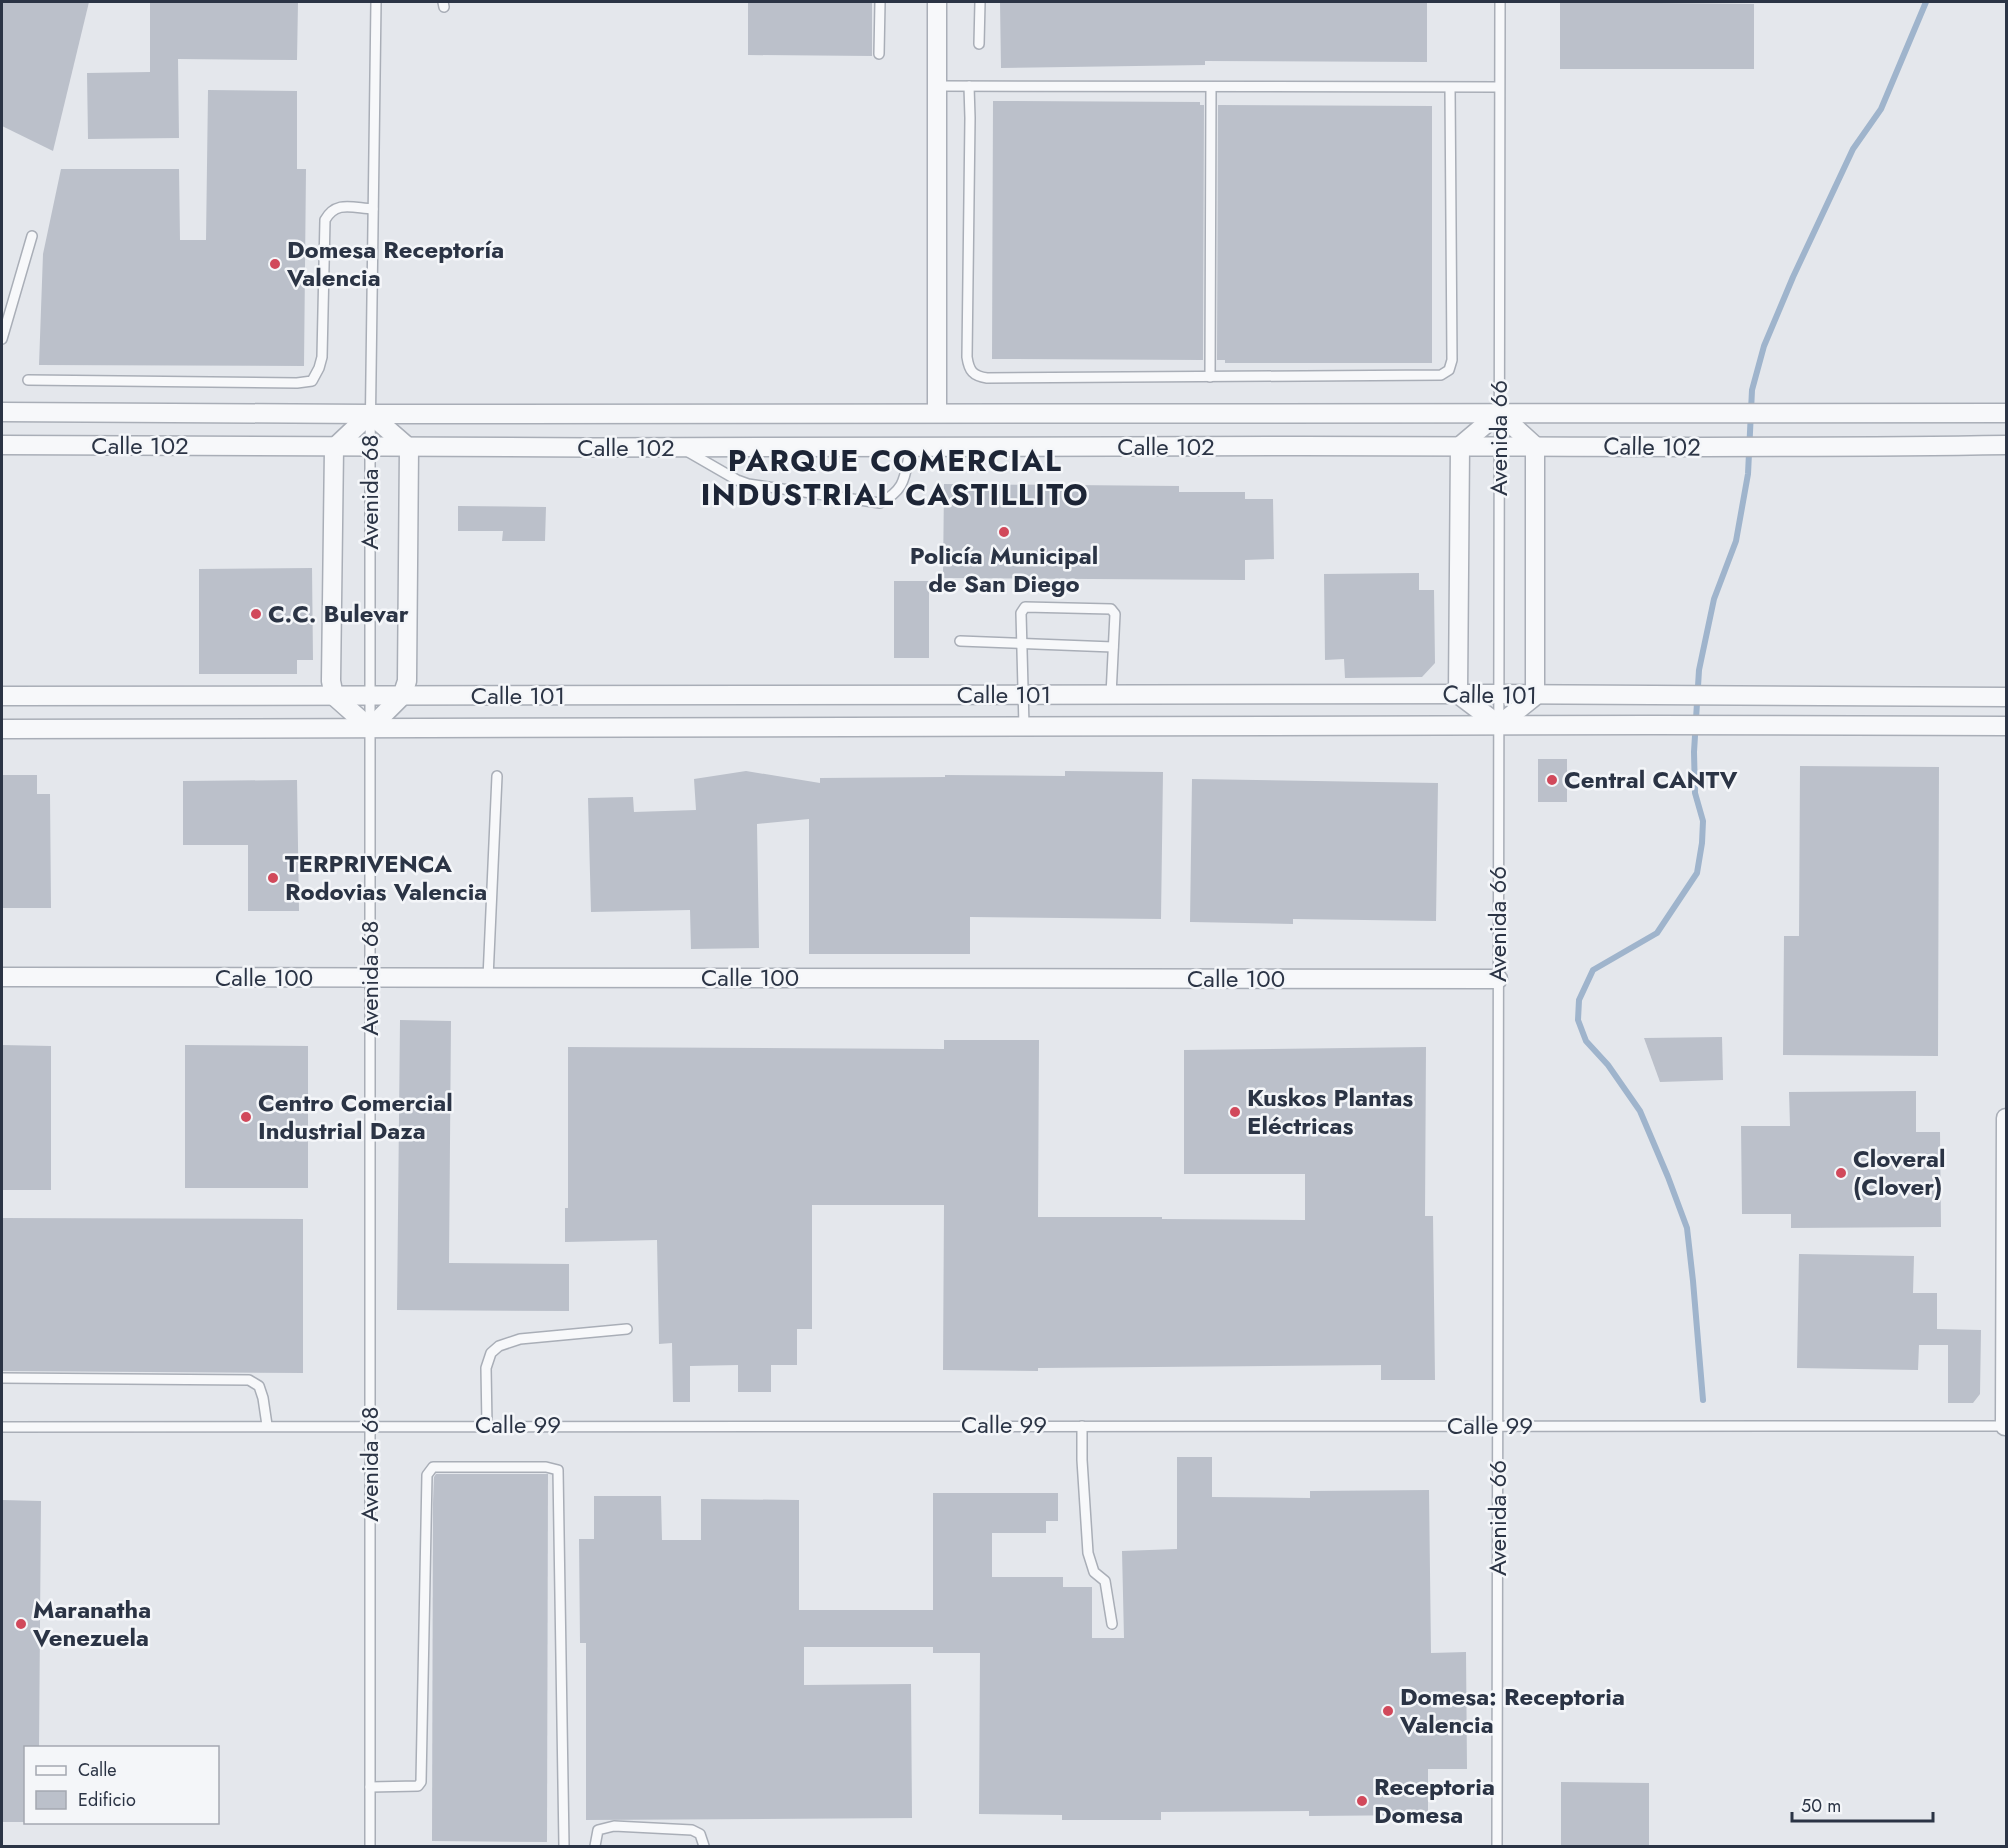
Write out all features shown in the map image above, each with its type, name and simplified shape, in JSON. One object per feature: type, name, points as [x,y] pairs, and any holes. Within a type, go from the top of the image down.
[{"type":"street","points":[[937,2],[937,413]]},
{"type":"street","name":"Calle 102","points":[[2,412],[1788,415],[2007,413]]},
{"type":"street","points":[[1499,413],[1535,446],[1535,696],[1499,725],[1458,694],[1460,446],[1499,413]]},
{"type":"street","points":[[370,414],[409,448],[407,681],[402,696],[370,728],[334,696],[331,681],[334,448],[370,414]]},
{"type":"street","name":"Calle 102","points":[[2,445],[334,448],[1535,446],[1788,448],[2007,445]]},
{"type":"street","name":"Calle 101","points":[[2,696],[1500,694],[1653,696],[1734,694],[2007,697]]},
{"type":"street","name":"Calle 101","points":[[2,729],[1653,724],[2007,726]]},
{"type":"street","name":"Calle 100","points":[[2,977],[1498,979]]},
{"type":"street","points":[[2006,1426],[2007,1118]]},
{"type":"lane","name":"Avenida 68","points":[[370,1846],[370,414],[376,2]]},
{"type":"lane","points":[[879,54],[880,2]]},
{"type":"lane","points":[[979,44],[980,2]]},
{"type":"lane","name":"Avenida 66","points":[[1497,1846],[1500,2]]},
{"type":"lane","points":[[937,86],[1499,87]]},
{"type":"lane","points":[[969,86],[967,357],[969,369],[976,376],[987,378],[1430,376],[1441,375],[1449,370],[1452,360],[1450,88]]},
{"type":"lane","points":[[1210,377],[1211,87]]},
{"type":"lane","points":[[28,380],[285,383],[312,381],[322,357],[325,220],[330,211],[338,207],[373,209]]},
{"type":"lane","points":[[2,339],[32,236]]},
{"type":"lane","points":[[680,447],[748,484],[880,503],[896,495],[902,485],[910,447]]},
{"type":"lane","points":[[1024,726],[1021,613],[1025,607],[1111,609],[1115,614],[1111,695]]},
{"type":"lane","points":[[960,641],[1113,647]]},
{"type":"lane","points":[[488,978],[497,776]]},
{"type":"lane","points":[[487,1425],[486,1368],[491,1353],[499,1346],[520,1340],[627,1329]]},
{"type":"lane","points":[[2,1378],[249,1380],[259,1386],[267,1425]]},
{"type":"lane","name":"Calle 99","points":[[2,1427],[267,1425],[2006,1426]]},
{"type":"lane","points":[[1082,1426],[1088,1553],[1094,1572],[1105,1581],[1112,1624]]},
{"type":"lane","points":[[370,1787],[418,1786],[421,1782],[427,1475],[433,1467],[546,1467],[558,1470],[564,1846]]},
{"type":"lane","points":[[595,1846],[598,1830],[614,1826],[692,1830],[700,1834],[704,1846]]},
{"type":"building","points":[[2,2],[89,2],[53,151],[2,126]]},
{"type":"building","points":[[150,2],[298,2],[297,60],[178,59],[179,138],[88,139],[87,73],[150,72]]},
{"type":"building","points":[[748,2],[872,2],[872,56],[748,55]]},
{"type":"building","points":[[1000,2],[1427,2],[1427,62],[1205,61],[1205,65],[1001,68]]},
{"type":"building","points":[[1560,2],[1754,4],[1754,69],[1560,69]]},
{"type":"building","points":[[208,90],[297,91],[297,169],[306,169],[304,366],[39,365],[43,254],[61,169],[179,169],[180,240],[206,240]]},
{"type":"building","points":[[993,101],[1200,102],[1200,105],[1204,105],[1203,360],[992,359]]},
{"type":"building","points":[[1218,105],[1432,106],[1432,363],[1225,363],[1225,360],[1217,360]]},
{"type":"building","points":[[944,484],[1179,486],[1179,492],[1245,492],[1245,499],[1273,499],[1274,559],[1245,560],[1245,580],[943,578]]},
{"type":"building","points":[[458,506],[546,507],[545,541],[502,541],[503,531],[458,531]]},
{"type":"building","name":"C.C. Bulevar","points":[[312,568],[313,660],[297,660],[297,674],[199,674],[199,569]]},
{"type":"building","points":[[1419,573],[1419,590],[1434,590],[1435,663],[1422,677],[1345,678],[1344,659],[1325,660],[1324,574]]},
{"type":"building","points":[[894,581],[929,581],[929,658],[894,658]]},
{"type":"building","name":"Central CANTV","points":[[1538,759],[1567,759],[1567,802],[1538,802]]},
{"type":"building","points":[[1800,766],[1939,767],[1938,1056],[1783,1055],[1784,936],[1799,936]]},
{"type":"building","points":[[746,771],[820,783],[820,778],[945,777],[945,775],[1065,776],[1065,771],[1163,772],[1161,919],[970,917],[970,954],[809,954],[809,819],[757,824],[759,948],[691,949],[690,910],[591,912],[588,798],[633,797],[634,812],[696,810],[694,779]]},
{"type":"building","points":[[2,775],[37,775],[37,794],[50,794],[51,908],[2,908]]},
{"type":"building","points":[[1192,779],[1438,783],[1436,921],[1293,919],[1293,924],[1190,922]]},
{"type":"building","name":"TERPRIVENCA Rodovias Valencia","points":[[297,780],[299,911],[248,911],[248,845],[183,845],[183,781]]},
{"type":"building","points":[[400,1020],[451,1021],[449,1263],[569,1264],[569,1311],[397,1310]]},
{"type":"building","points":[[1722,1037],[1723,1080],[1660,1082],[1644,1038]]},
{"type":"building","points":[[944,1040],[1039,1040],[1038,1217],[1162,1217],[1162,1219],[1305,1220],[1305,1174],[1184,1174],[1184,1050],[1426,1047],[1425,1216],[1433,1216],[1435,1380],[1381,1380],[1381,1365],[1038,1368],[1038,1371],[943,1370],[944,1205],[812,1205],[812,1329],[797,1329],[797,1365],[771,1365],[771,1392],[738,1392],[738,1365],[690,1366],[690,1402],[673,1402],[672,1343],[659,1344],[657,1240],[565,1242],[565,1208],[568,1208],[568,1047],[944,1049]]},
{"type":"building","points":[[2,1045],[51,1046],[51,1190],[2,1190]]},
{"type":"building","name":"Centro Comercial Industrial Daza","points":[[185,1045],[308,1046],[308,1188],[185,1188]]},
{"type":"building","name":"Cloveral (Clover)","points":[[1916,1091],[1916,1132],[1940,1132],[1941,1227],[1791,1228],[1791,1214],[1742,1214],[1741,1126],[1790,1126],[1789,1092]]},
{"type":"building","points":[[2,1218],[303,1219],[303,1373],[2,1371]]},
{"type":"building","points":[[1799,1254],[1914,1256],[1913,1293],[1937,1293],[1937,1329],[1981,1330],[1980,1394],[1973,1403],[1948,1403],[1948,1345],[1919,1345],[1918,1370],[1797,1368]]},
{"type":"building","points":[[1177,1457],[1212,1457],[1212,1497],[1310,1498],[1310,1491],[1429,1490],[1431,1653],[1466,1652],[1467,1769],[1428,1769],[1428,1815],[1309,1816],[1309,1811],[1161,1812],[1161,1820],[1062,1820],[1062,1815],[979,1814],[980,1653],[933,1653],[933,1647],[804,1647],[804,1685],[911,1684],[912,1818],[586,1820],[586,1643],[580,1643],[579,1539],[594,1539],[594,1496],[661,1496],[662,1540],[701,1540],[701,1499],[799,1500],[799,1610],[933,1610],[933,1493],[1058,1493],[1058,1521],[1046,1521],[1046,1533],[992,1533],[992,1577],[1063,1577],[1063,1587],[1092,1587],[1092,1638],[1124,1638],[1122,1551],[1177,1549]]},
{"type":"building","points":[[436,1474],[548,1474],[547,1842],[432,1841],[433,1503]]},
{"type":"building","name":"Maranatha Venezuela","points":[[2,1500],[41,1501],[39,1746],[24,1746],[24,1822],[2,1822]]},
{"type":"building","points":[[1561,1782],[1649,1783],[1649,1846],[1561,1846]]},
{"type":"waterway","points":[[1703,1400],[1687,1228],[1640,1111],[1608,1065],[1586,1041],[1578,1020],[1579,1000],[1593,970],[1657,933],[1697,873],[1703,821],[1695,793],[1694,752],[1699,670],[1714,599],[1736,541],[1748,474],[1752,390],[1764,346],[1793,277],[1853,149],[1881,109],[1926,2]]},
{"type":"place","name":"Domesa Receptoría Valencia","points":[[275,264]]},
{"type":"place","name":"Policía Municipal de San Diego","points":[[1004,532]]},
{"type":"place","name":"C.C. Bulevar","points":[[256,614]]},
{"type":"place","name":"Central CANTV","points":[[1552,780]]},
{"type":"place","name":"TERPRIVENCA Rodovias Valencia","points":[[273,878]]},
{"type":"place","name":"Kuskos Plantas Eléctricas","points":[[1235,1112]]},
{"type":"place","name":"Centro Comercial Industrial Daza","points":[[246,1117]]},
{"type":"place","name":"Cloveral (Clover)","points":[[1841,1173]]},
{"type":"place","name":"Maranatha Venezuela","points":[[21,1624]]},
{"type":"place","name":"Domesa: Receptoria Valencia","points":[[1388,1711]]},
{"type":"place","name":"Receptoria Domesa","points":[[1362,1801]]},
{"type":"district","name":"PARQUE COMERCIAL INDUSTRIAL CASTILLITO","points":[[895,478]]}]
